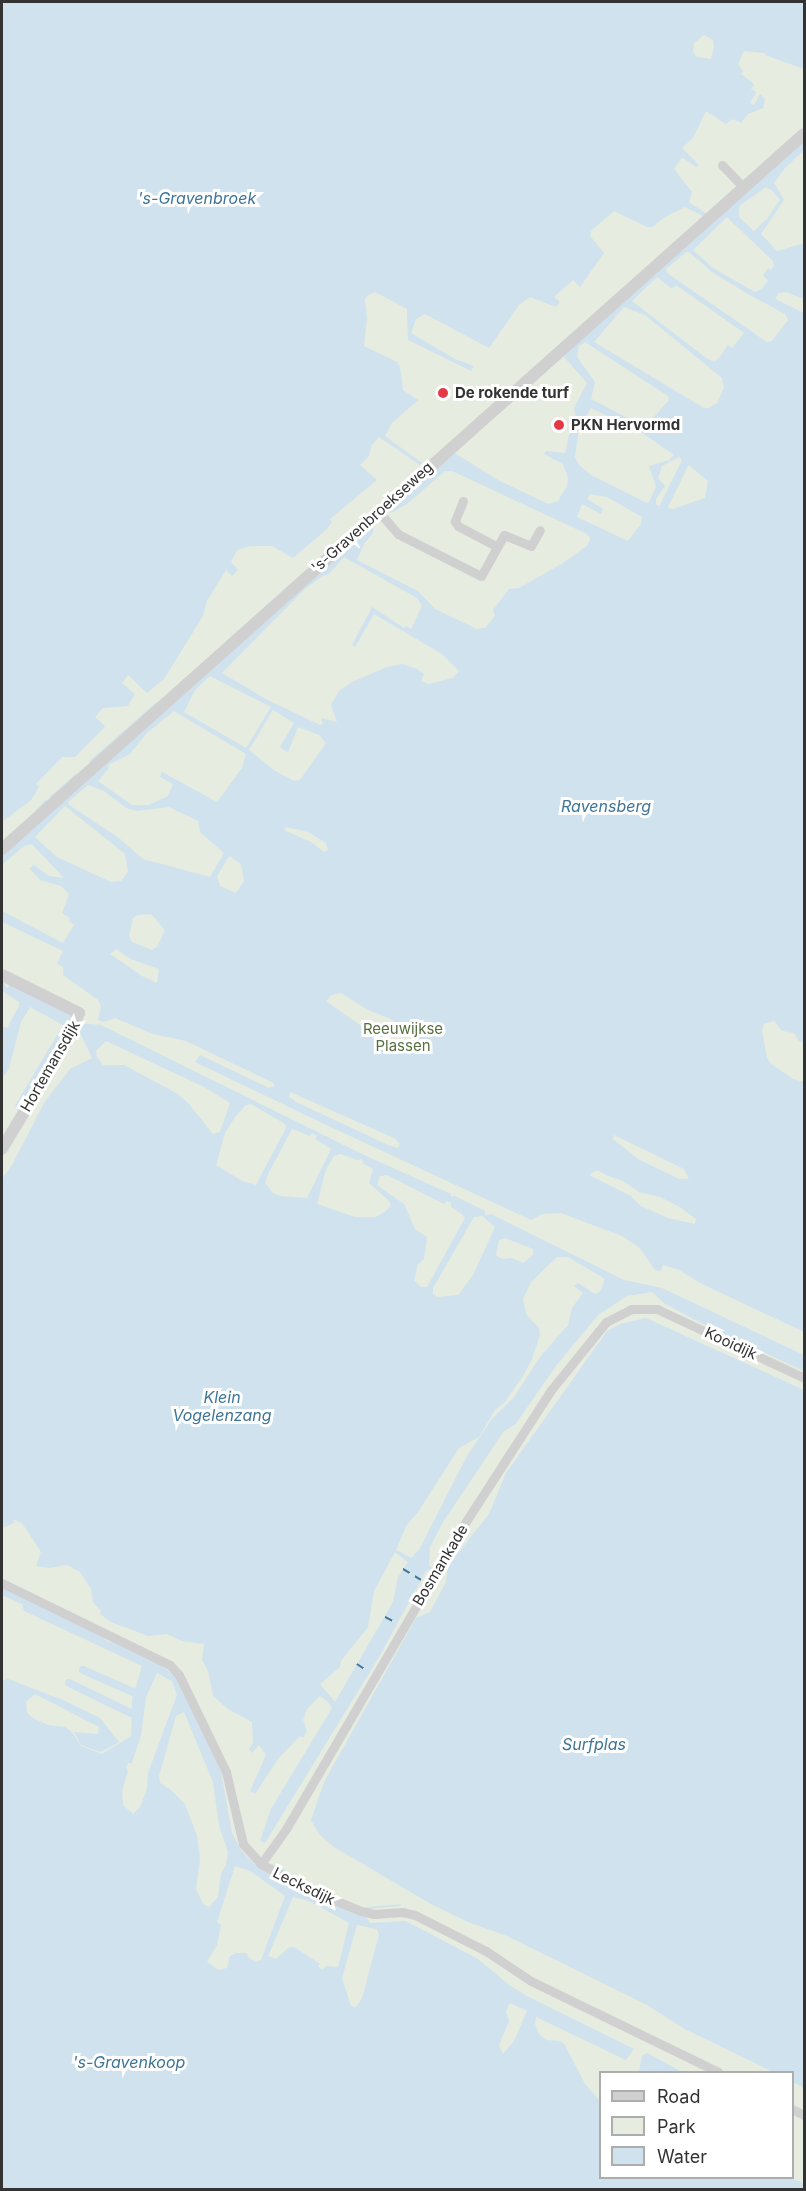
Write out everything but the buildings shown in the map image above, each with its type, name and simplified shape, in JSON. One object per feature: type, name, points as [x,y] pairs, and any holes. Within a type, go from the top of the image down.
[{"type":"street","name":"'s-Gravenbroekseweg","points":[[2,849],[379,512],[530,381],[639,279],[804,134]]},
{"type":"street","points":[[722,165],[743,187]]},
{"type":"street","points":[[463,501],[454,521],[458,526],[496,546]]},
{"type":"street","points":[[379,512],[398,534],[481,576],[504,535],[531,546],[540,530]]},
{"type":"street","name":"Hortemansdijk","points":[[2,975],[76,1022],[2,1149]]},
{"type":"street","name":"Bosmankade","points":[[261,1864],[291,1820],[447,1552],[551,1390],[598,1329],[613,1316],[631,1309],[657,1309]]},
{"type":"street","name":"Kooidijk","points":[[657,1309],[804,1378]]},
{"type":"street","name":"Lecksdijk","points":[[2,1583],[170,1665],[179,1675],[226,1772],[243,1844],[261,1864],[312,1891],[361,1911],[374,1914],[402,1912],[416,1915],[486,1951],[549,1990],[714,2071]]},
{"type":"green space","name":"Reeuwijkse Plassen","points":[[2,2],[804,2],[804,2189],[2,2190]]},
{"type":"water","name":"'s-Gravenbroek","points":[[2,2],[804,2],[804,69],[765,55],[765,53],[744,51],[738,64],[743,71],[741,74],[754,84],[751,89],[756,92],[750,103],[754,105],[760,94],[765,99],[763,108],[748,114],[741,123],[733,119],[726,124],[706,111],[693,138],[682,148],[699,165],[696,167],[682,157],[674,169],[692,192],[689,202],[708,215],[705,217],[685,207],[665,217],[652,227],[647,227],[614,211],[591,231],[590,236],[604,253],[580,287],[573,280],[554,297],[560,302],[556,307],[530,297],[519,305],[489,348],[425,314],[416,319],[411,333],[455,359],[474,366],[471,371],[408,340],[407,309],[375,292],[368,295],[365,299],[367,318],[364,346],[397,362],[400,367],[403,390],[418,400],[392,423],[385,436],[422,463],[420,465],[379,437],[371,446],[369,456],[360,465],[377,480],[330,519],[332,522],[327,529],[293,558],[272,546],[250,546],[237,550],[231,562],[238,570],[232,576],[226,570],[207,601],[203,616],[164,679],[147,693],[128,675],[122,683],[135,694],[128,706],[103,708],[95,717],[105,726],[101,731],[75,757],[62,757],[36,784],[39,787],[31,800],[2,822]],"holes":[[[704,35],[713,40],[711,59],[697,57],[693,52],[694,43]]]},
{"type":"water","name":"Ravensberg","points":[[804,141],[804,150],[785,168],[774,183],[784,200],[761,234],[777,251],[804,243],[804,299],[786,292],[779,293],[775,299],[804,313],[804,1042],[799,1041],[794,1033],[782,1031],[774,1021],[764,1024],[762,1031],[767,1058],[771,1064],[793,1079],[804,1082],[804,1332],[700,1283],[679,1270],[663,1265],[661,1271],[655,1270],[640,1248],[622,1236],[561,1213],[542,1214],[531,1220],[320,1122],[195,1062],[200,1055],[269,1088],[274,1086],[274,1083],[186,1041],[153,1034],[115,1018],[104,1022],[98,1020],[101,1006],[98,1000],[63,975],[63,967],[57,964],[63,951],[2,922],[2,911],[63,943],[74,925],[69,921],[70,918],[62,913],[69,894],[61,886],[40,880],[29,868],[34,865],[49,876],[64,878],[32,844],[24,846],[2,865],[2,853],[374,525],[373,533],[364,544],[357,560],[418,591],[435,609],[477,629],[485,628],[495,616],[493,610],[509,589],[519,588],[563,563],[588,545],[590,538],[587,534],[452,471],[445,471],[407,504],[391,513],[388,509],[453,452],[498,480],[548,504],[558,501],[567,486],[568,478],[563,464],[544,454],[546,451],[565,453],[569,435],[576,421],[574,408],[587,383],[564,357],[574,345]],"holes":[[[766,187],[772,190],[780,200],[767,219],[754,231],[739,217],[739,206]],[[727,217],[773,261],[774,266],[771,270],[768,268],[763,276],[768,280],[762,289],[755,292],[713,268],[693,250]],[[689,252],[712,272],[785,314],[788,320],[772,341],[767,342],[667,273],[666,269]],[[657,277],[672,289],[676,285],[744,333],[732,348],[728,345],[714,362],[706,358],[632,301]],[[624,307],[645,315],[722,378],[724,388],[717,403],[704,408],[594,342]],[[585,342],[668,396],[669,400],[645,427],[591,399],[595,382],[577,357],[579,346]],[[591,408],[641,432],[674,455],[669,460],[649,466],[656,487],[647,503],[591,475],[579,465],[575,457],[579,428]],[[679,457],[708,481],[705,498],[673,509],[656,505],[656,499],[665,486],[658,478],[662,466]],[[590,494],[607,497],[642,517],[641,524],[628,541],[577,517],[582,504],[601,514],[603,509],[587,499]],[[344,557],[417,598],[422,606],[411,629],[406,626],[404,628],[372,607],[352,645],[355,647],[374,614],[442,654],[459,671],[453,678],[428,684],[421,681],[424,674],[417,669],[402,664],[387,667],[352,682],[339,691],[331,705],[337,722],[321,718],[323,724],[320,725],[266,699],[222,673],[304,590],[322,576],[329,574]],[[210,676],[271,707],[246,748],[184,712],[195,690]],[[273,710],[294,723],[280,747],[288,752],[298,727],[319,735],[326,743],[300,780],[294,781],[275,771],[249,750]],[[174,711],[246,754],[242,768],[217,802],[162,772],[160,777],[173,784],[168,796],[149,805],[132,805],[98,781],[109,768],[108,765],[130,754],[147,733]],[[88,785],[104,791],[126,808],[137,811],[169,807],[198,821],[200,832],[224,853],[210,877],[143,859],[119,838],[69,805],[68,802]],[[65,806],[125,854],[128,872],[121,881],[111,882],[57,857],[35,837]],[[286,827],[308,832],[326,843],[328,850],[324,852],[311,842],[284,830]],[[229,856],[240,863],[244,881],[236,893],[220,886],[217,876]],[[151,914],[165,930],[157,947],[152,950],[132,942],[129,936],[133,918],[137,915]],[[116,949],[131,959],[159,969],[157,983],[142,976],[110,954]],[[341,993],[368,1010],[391,1019],[411,1034],[413,1043],[394,1041],[364,1030],[326,1001],[331,995]],[[290,1092],[394,1138],[400,1144],[398,1148],[296,1102],[289,1097]],[[614,1135],[684,1169],[689,1179],[679,1179],[638,1159],[613,1139]],[[597,1170],[623,1181],[639,1192],[660,1197],[680,1207],[696,1219],[695,1224],[668,1218],[641,1206],[631,1196],[589,1175]]]},
{"type":"water","name":"Klein Vogelenzang","points":[[2,980],[7,988],[11,984],[56,1005],[81,1023],[101,1025],[364,1155],[451,1194],[451,1197],[455,1196],[485,1211],[485,1215],[491,1214],[624,1280],[662,1288],[804,1355],[804,1371],[703,1324],[665,1304],[652,1292],[627,1296],[598,1315],[556,1366],[515,1425],[504,1431],[443,1522],[430,1547],[429,1565],[433,1569],[426,1571],[379,1657],[265,1843],[260,1841],[271,1809],[332,1708],[327,1701],[320,1696],[307,1709],[303,1720],[307,1731],[303,1738],[300,1736],[278,1759],[255,1794],[250,1791],[266,1755],[259,1745],[252,1753],[249,1749],[253,1743],[252,1722],[228,1709],[213,1696],[208,1671],[202,1660],[204,1644],[182,1641],[167,1634],[148,1636],[111,1622],[100,1614],[101,1611],[93,1602],[91,1589],[80,1572],[67,1565],[49,1568],[36,1566],[41,1552],[22,1523],[13,1519],[14,1523],[2,1528],[2,1179],[12,1165],[44,1103],[70,1069],[92,1058],[81,1035],[65,1029],[19,1109],[15,1106],[63,1025],[30,1007],[21,1022],[9,1069],[2,1078],[2,1026],[7,1028],[19,1002],[2,991]],"holes":[[[106,1041],[204,1087],[230,1103],[220,1132],[213,1134],[178,1094],[124,1065],[103,1065],[96,1051]],[[251,1104],[285,1124],[286,1128],[256,1185],[242,1181],[216,1165],[225,1133],[246,1105]],[[292,1129],[310,1136],[312,1133],[317,1136],[315,1139],[331,1149],[307,1198],[280,1196],[273,1193],[265,1183]],[[341,1154],[357,1160],[362,1159],[364,1164],[373,1169],[369,1183],[391,1205],[376,1217],[355,1217],[317,1204],[326,1169],[334,1156]],[[387,1175],[444,1204],[447,1201],[451,1203],[451,1207],[465,1218],[427,1287],[421,1287],[414,1280],[418,1264],[424,1259],[427,1237],[415,1229],[404,1204],[377,1185],[380,1176]],[[482,1216],[495,1227],[473,1275],[458,1295],[437,1297],[433,1294],[433,1288],[474,1217]],[[505,1238],[533,1249],[533,1255],[523,1263],[512,1258],[502,1259],[496,1255],[499,1240]],[[557,1257],[568,1257],[605,1279],[600,1292],[595,1294],[578,1283],[574,1286],[583,1293],[572,1308],[568,1325],[540,1357],[514,1397],[492,1419],[467,1456],[419,1550],[411,1558],[396,1550],[406,1526],[418,1512],[459,1448],[479,1437],[495,1410],[504,1403],[523,1376],[532,1359],[540,1335],[539,1328],[526,1314],[523,1299],[531,1282]],[[395,1552],[408,1562],[398,1577],[393,1602],[335,1702],[320,1684],[340,1667],[341,1661],[368,1627],[374,1591]]]},
{"type":"water","name":"Surfplas","points":[[646,1318],[804,1390],[804,2088],[794,2083],[794,2071],[771,2071],[685,2029],[647,2005],[507,1936],[468,1922],[431,1904],[334,1847],[319,1834],[311,1820],[324,1782],[416,1618],[430,1612],[446,1582],[451,1562],[489,1514],[506,1473],[607,1331],[623,1323]]},
{"type":"water","name":"'s-Gravenkoop","points":[[2,1587],[103,1637],[108,1642],[111,1641],[162,1666],[176,1677],[221,1771],[232,1833],[241,1850],[254,1864],[311,1896],[366,1917],[370,1923],[405,1921],[478,1959],[509,1985],[527,1996],[634,2049],[626,2060],[536,2017],[535,2024],[539,2034],[546,2040],[560,2041],[565,2045],[585,2084],[599,2100],[599,2179],[791,2179],[804,2183],[804,2189],[2,2189],[2,1681],[8,1679],[63,1700],[100,1718],[119,1742],[101,1752],[81,1745],[74,1732],[98,1734],[99,1727],[35,1694],[26,1702],[27,1713],[33,1718],[48,1725],[65,1727],[72,1732],[81,1746],[102,1754],[131,1736],[132,1699],[142,1666],[24,1611],[22,1604],[2,1595]],"holes":[[[157,1673],[172,1681],[177,1695],[148,1773],[147,1789],[140,1807],[133,1814],[123,1805],[122,1791],[128,1771],[126,1768],[128,1763],[132,1763],[141,1736],[146,1697]],[[184,1712],[213,1782],[219,1826],[228,1852],[226,1865],[221,1873],[218,1897],[209,1907],[203,1904],[196,1889],[200,1859],[197,1836],[185,1804],[160,1783],[159,1776],[176,1716]],[[235,1866],[250,1871],[285,1896],[261,1960],[256,1962],[248,1957],[247,1953],[236,1953],[230,1956],[227,1968],[219,1970],[207,1962],[217,1945],[221,1925],[217,1922]],[[293,1897],[309,1901],[349,1923],[338,1967],[326,1966],[322,1970],[318,1966],[320,1964],[294,1947],[288,1948],[276,1959],[268,1956]],[[357,1925],[377,1929],[379,1935],[362,1998],[356,2007],[351,2006],[342,1978]],[[510,2003],[527,2011],[514,2041],[503,2054],[499,2045],[509,2021],[506,2011]]]},
{"type":"water","points":[[647,2053],[680,2071],[639,2071],[642,2056]]},
{"type":"waterway","points":[[664,506],[686,461]]},
{"type":"waterway","points":[[91,761],[156,704]]},
{"type":"waterway","points":[[51,797],[76,775]]},
{"type":"waterway","points":[[37,810],[46,801]]},
{"type":"waterway","points":[[83,1670],[133,1692]]},
{"type":"waterway","points":[[69,1683],[131,1713]]},
{"type":"waterway","points":[[272,1865],[325,1892]]},
{"type":"waterway","points":[[367,1908],[400,1905]]},
{"type":"ferry route","points":[[403,1569],[421,1580]]},
{"type":"ferry route","points":[[385,1617],[397,1623]]},
{"type":"ferry route","points":[[357,1664],[369,1672]]},
{"type":"place","name":"De rokende turf","points":[[443,393]]},
{"type":"place","name":"PKN Hervormd","points":[[559,425]]}]
